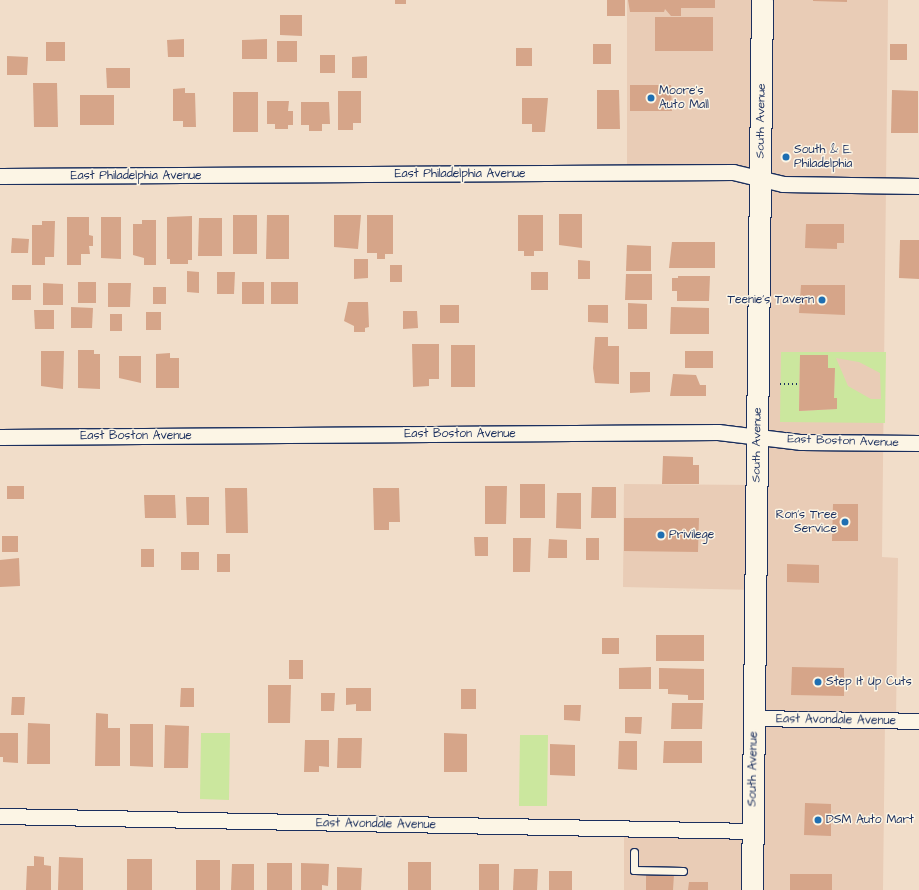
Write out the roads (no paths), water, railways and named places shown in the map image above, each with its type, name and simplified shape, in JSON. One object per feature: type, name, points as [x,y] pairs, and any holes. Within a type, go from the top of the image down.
[{"type":"main road","name":"South Avenue","points":[[752,890],[762,0]]},
{"type":"street","name":"East Philadelphia Avenue","points":[[0,176],[735,172],[783,184],[919,186]]},
{"type":"street","name":"East Boston Avenue","points":[[0,437],[718,432],[801,442],[919,444]]},
{"type":"street","name":"East Avondale Avenue","points":[[754,718],[919,721]]},
{"type":"street","name":"East Avondale Avenue","points":[[0,816],[752,831]]},
{"type":"lane","points":[[634,852],[634,870],[683,871]]},
{"type":"place","name":"Moore's Auto Mall","points":[[651,98]]},
{"type":"place","name":"South & E. Philadelphia","points":[[786,157]]},
{"type":"place","name":"Teenie's Tavern","points":[[822,300]]},
{"type":"place","name":"Ron's Tree Service","points":[[845,522]]},
{"type":"place","name":"Privilege","points":[[661,535]]},
{"type":"place","name":"Step It Up Cuts","points":[[818,682]]},
{"type":"place","name":"DSM Auto Mart","points":[[818,820]]}]
